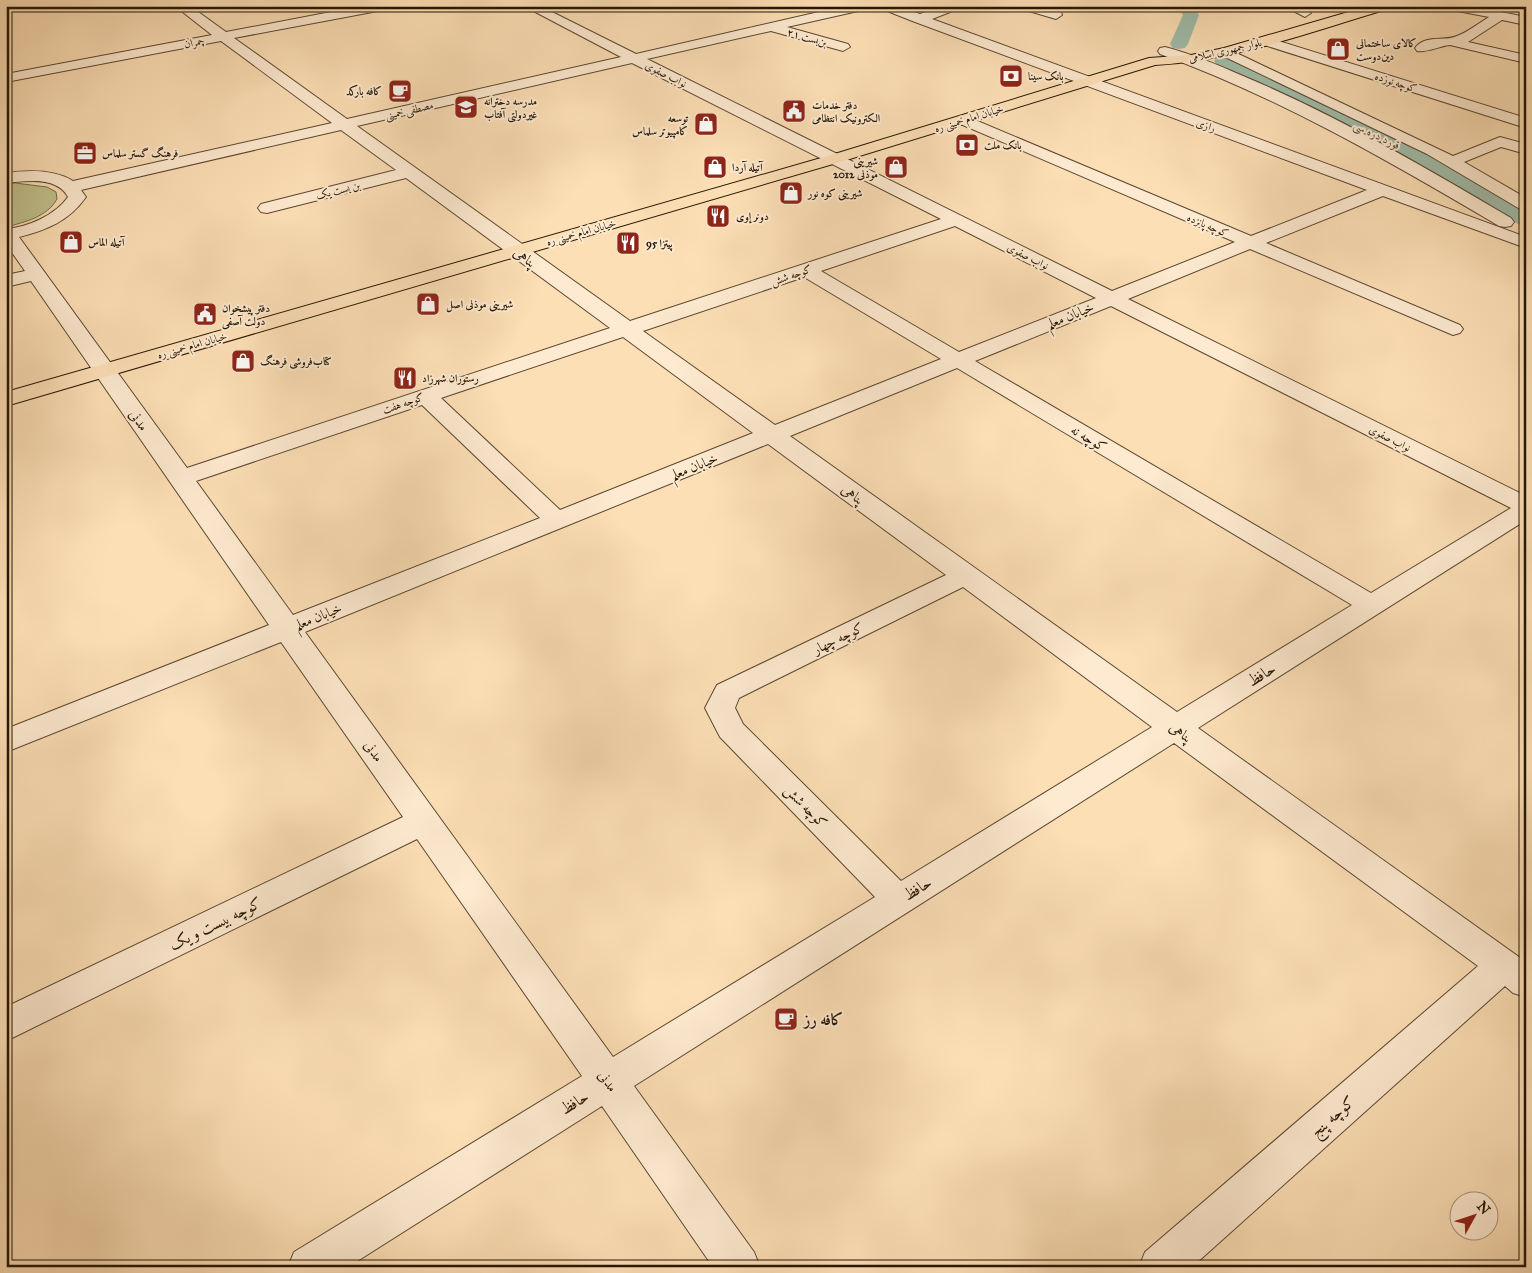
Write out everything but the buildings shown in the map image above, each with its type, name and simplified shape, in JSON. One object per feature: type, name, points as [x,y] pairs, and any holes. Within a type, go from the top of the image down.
[{"type":"main road","name":"بلوار جمهوری اسلامی","points":[[1187,53],[1226,52],[1384,6]]},
{"type":"main road","points":[[1288,12],[1305,12],[1320,8]]},
{"type":"main road","name":"خیابان امام خمینی ره","points":[[6,399],[834,159],[1087,81],[1160,56]]},
{"type":"street","name":"پناهی","points":[[181,6],[1515,974]]},
{"type":"street","name":"چمران","points":[[6,78],[223,37],[340,10],[382,6]]},
{"type":"street","name":"نواب صفوی","points":[[530,6],[1526,508]]},
{"type":"street","name":"مصطفی خمینی","points":[[71,187],[863,6]]},
{"type":"street","name":"رازی","points":[[888,6],[1526,243]]},
{"type":"street","points":[[920,19],[954,6]]},
{"type":"street","points":[[1026,6],[1056,15]]},
{"type":"street","points":[[1450,6],[1526,21]]},
{"type":"street","points":[[1515,6],[1526,9]]},
{"type":"street","points":[[1422,48],[1436,42],[1459,41],[1500,16]]},
{"type":"street","name":"بن‌بست ۲۱","points":[[771,27],[843,47]]},
{"type":"street","name":"کوچه نوزده","points":[[1266,41],[1526,123]]},
{"type":"street","points":[[1452,42],[1526,59]]},
{"type":"street","points":[[1226,52],[1334,103],[1451,162],[1526,205]]},
{"type":"street","points":[[1160,56],[1187,53],[1395,157],[1526,234]]},
{"type":"street","name":"کوچه پانزده","points":[[963,120],[1453,330]]},
{"type":"street","points":[[1451,162],[1500,142],[1526,149]]},
{"type":"street","name":"بن بست یک","points":[[267,208],[409,172]]},
{"type":"street","points":[[6,178],[34,176],[52,178],[74,189],[77,197],[71,207],[58,217],[38,226],[7,235]]},
{"type":"street","name":"خیابان معلم","points":[[6,741],[1382,190]]},
{"type":"street","name":"کوچه شش","points":[[627,330],[955,220]]},
{"type":"street","name":"مدنی","points":[[7,235],[740,1267]]},
{"type":"street","name":"کوچه نه","points":[[806,270],[1372,605]]},
{"type":"street","points":[[6,281],[36,274]]},
{"type":"street","name":"کوچه هفت","points":[[180,478],[425,395],[627,330]]},
{"type":"street","points":[[425,395],[557,520]]},
{"type":"street","name":"حافظ","points":[[309,1267],[1526,508]]},
{"type":"street","name":"کوچه چهار","points":[[720,708],[727,692],[966,576]]},
{"type":"street","name":"کوچه شش","points":[[720,708],[731,730],[899,900]]},
{"type":"street","name":"کوچه بیست و یک","points":[[6,1025],[424,821]]},
{"type":"street","name":"کوچه پنج","points":[[1160,1267],[1515,974]]},
{"type":"green space","points":[[15,183],[47,187],[56,192],[57,199],[53,205],[41,214],[28,221],[6,227],[6,184]]},
{"type":"waterway","name":"قورد دره سی","points":[[1179,44],[1191,15],[1185,6]]},
{"type":"waterway","name":"قورد دره سی","points":[[1223,61],[1293,93],[1416,154],[1526,219]]},
{"type":"place","name":"کالای ساختمانی دین‌دوست","points":[[1338,49]]},
{"type":"place","name":"بانک سینا","points":[[1011,76]]},
{"type":"place","name":"کافه بارکد","points":[[400,91]]},
{"type":"place","name":"مدرسه دخترانه غیردولتی آفتاب","points":[[466,107]]},
{"type":"place","name":"دفتر خدمات الکترونیک انتظامی","points":[[794,111]]},
{"type":"place","name":"توسعه کامپیوتر سلماس","points":[[706,124]]},
{"type":"place","name":"بانک ملت","points":[[967,145]]},
{"type":"place","name":"فرهنگ گستر سلماس","points":[[85,153]]},
{"type":"place","name":"آتیله آردا","points":[[715,167]]},
{"type":"place","name":"شیرینی موذنی 2012","points":[[896,167]]},
{"type":"place","name":"شیرینی کوه نور","points":[[791,193]]},
{"type":"place","name":"دونر إوی","points":[[718,216]]},
{"type":"place","name":"آتیله الماس","points":[[71,242]]},
{"type":"place","name":"پیتزا 95","points":[[628,243]]},
{"type":"place","name":"شیرینی موذنی اصل","points":[[428,304]]},
{"type":"place","name":"دفتر پیشخوان دولت آصفی","points":[[205,314]]},
{"type":"place","name":"کتاب‌فروشی فرهنگ","points":[[243,361]]},
{"type":"place","name":"رستوران شهرزاد","points":[[405,378]]},
{"type":"place","name":"کافه رز","points":[[786,1019]]}]
